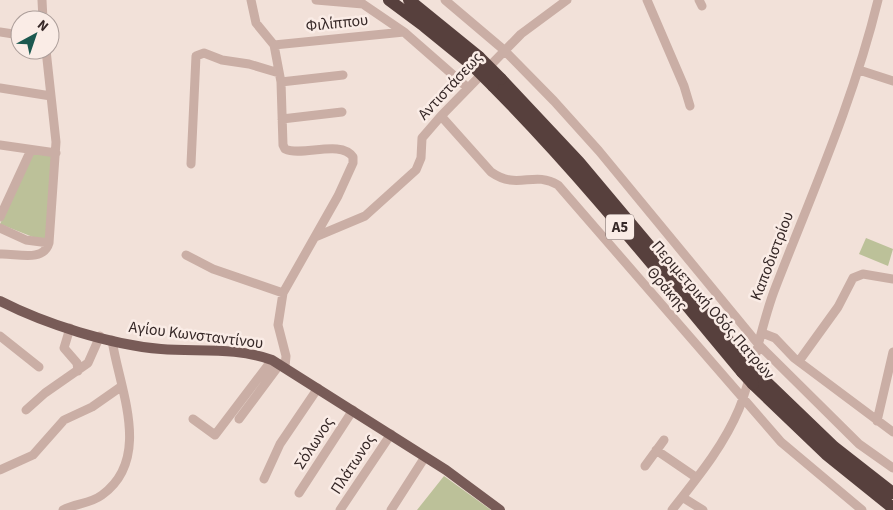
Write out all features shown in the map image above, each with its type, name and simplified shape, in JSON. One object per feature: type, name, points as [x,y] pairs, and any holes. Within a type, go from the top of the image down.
[{"type":"highway","name":"Περιμετρική Οδός Πατρών","points":[[388,0],[475,61]]},
{"type":"highway","name":"Περιμετρική Οδός Πατρών","points":[[409,0],[497,82],[546,141],[743,366],[826,454],[893,508]]},
{"type":"highway","name":"Περιμετρική Οδός Πατρών","points":[[755,378],[834,447],[893,494]]},
{"type":"main road","name":"Αγίου Κωνσταντίνου","points":[[1,302],[41,320],[112,340],[160,348],[240,352],[278,364],[425,456],[466,483],[500,510]]},
{"type":"street","points":[[193,419],[215,435],[286,356],[278,325],[283,293],[338,196],[353,163],[353,157],[350,152],[343,150],[287,150],[283,145],[280,77],[274,45],[256,23],[251,0]]},
{"type":"street","points":[[316,0],[361,2],[404,32],[468,88]]},
{"type":"street","points":[[445,0],[504,50],[599,151],[759,345],[859,444],[893,468]]},
{"type":"street","name":"Αντιστάσεως","points":[[315,237],[364,216],[416,170],[421,158],[422,138],[441,116],[504,50],[547,12],[567,0]]},
{"type":"street","points":[[647,0],[684,86],[690,106]]},
{"type":"street","name":"Καποδιστρίου","points":[[672,510],[722,441],[742,400],[770,301],[860,70],[878,0]]},
{"type":"street","name":"Φιλίππου","points":[[274,45],[404,32]]},
{"type":"street","points":[[190,164],[196,56],[204,53],[222,60],[250,64],[280,77],[343,75]]},
{"type":"street","points":[[0,254],[25,255],[43,253],[49,243],[56,153],[47,60]]},
{"type":"street","points":[[860,70],[893,81]]},
{"type":"street","points":[[0,88],[51,96]]},
{"type":"street","points":[[282,119],[342,112]]},
{"type":"street","name":"Θράκης","points":[[441,116],[491,172],[501,179],[513,182],[541,178],[558,185],[742,400],[781,442],[862,510]]},
{"type":"street","points":[[0,145],[56,153]]},
{"type":"street","points":[[0,217],[31,150]]},
{"type":"street","points":[[0,228],[26,240],[49,243]]},
{"type":"street","points":[[186,255],[213,269],[283,293]]},
{"type":"street","points":[[799,362],[838,306],[853,278],[863,274],[893,279]]},
{"type":"street","points":[[70,328],[64,348],[77,364],[78,371]]},
{"type":"street","points":[[762,333],[775,338],[799,362],[893,432]]},
{"type":"street","points":[[0,336],[39,367]]},
{"type":"street","points":[[26,410],[52,388],[78,371],[92,358],[100,336]]},
{"type":"street","points":[[63,510],[79,507],[94,500],[110,488],[117,479],[124,464],[129,445],[130,422],[112,340]]},
{"type":"street","points":[[878,421],[890,381],[893,352]]},
{"type":"street","points":[[239,419],[278,364]]},
{"type":"street","points":[[0,470],[33,455],[64,420],[92,407],[122,386]]},
{"type":"street","points":[[264,479],[280,444],[318,388]]},
{"type":"street","name":"Σόλωνος","points":[[299,493],[353,410]]},
{"type":"street","name":"Πλάτωνος","points":[[340,510],[390,434]]},
{"type":"street","points":[[646,466],[664,440]]},
{"type":"street","points":[[656,450],[697,478]]},
{"type":"street","points":[[391,510],[425,456]]},
{"type":"street","points":[[682,497],[703,510]]},
{"type":"green space","points":[[34,153],[53,156],[48,243],[0,224]]},
{"type":"green space","points":[[866,238],[893,249],[888,266],[859,254]]},
{"type":"green space","points":[[444,476],[491,510],[417,510]]}]
